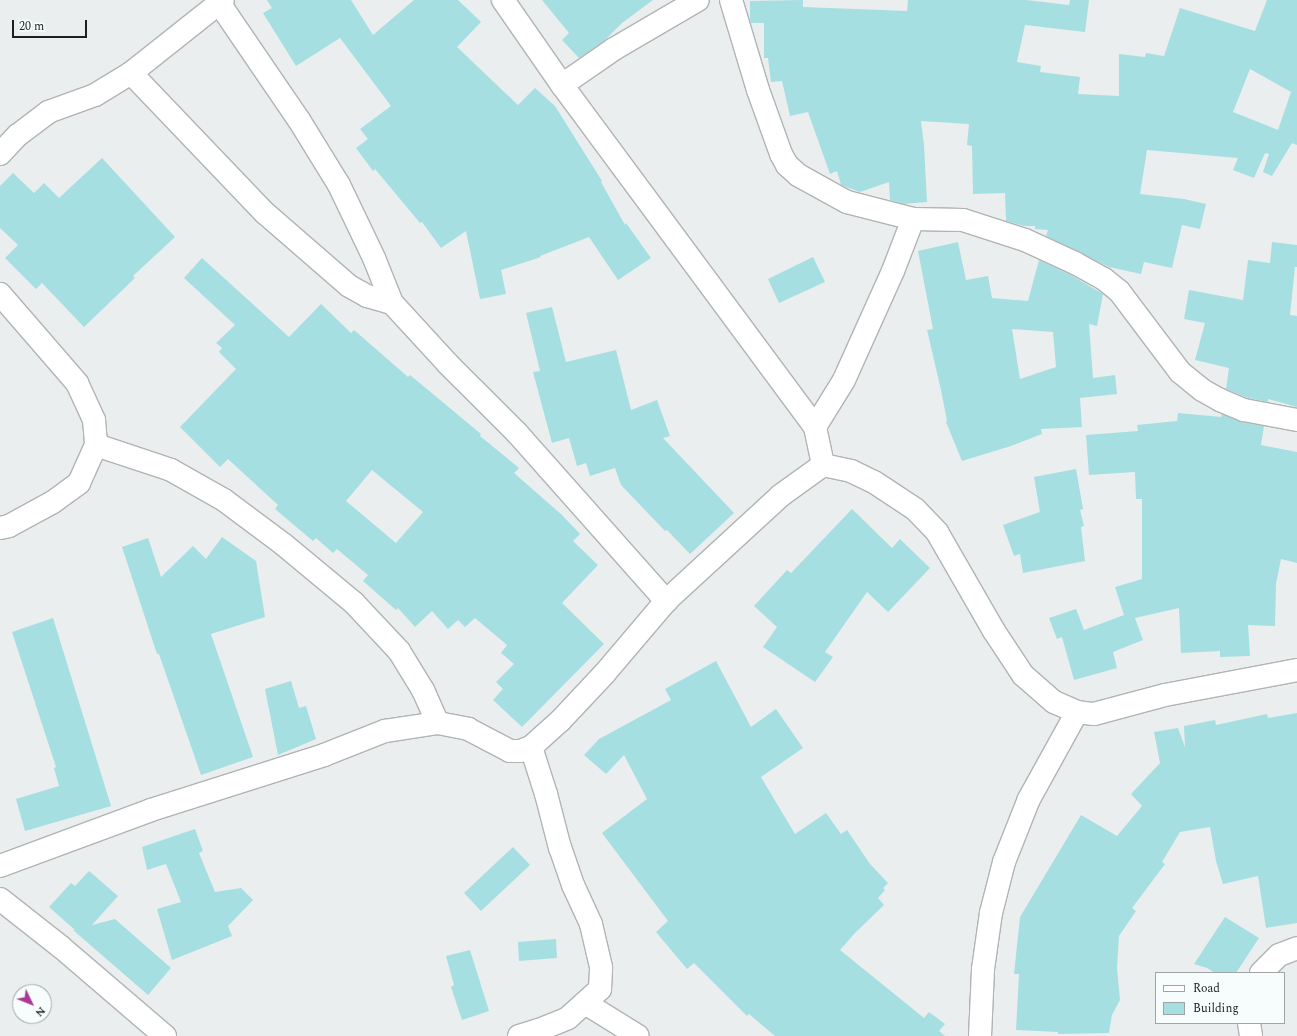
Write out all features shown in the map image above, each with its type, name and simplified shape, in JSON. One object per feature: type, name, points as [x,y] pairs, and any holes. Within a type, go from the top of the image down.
[{"type":"street","points":[[503,0],[562,85],[815,426],[823,465]]},
{"type":"street","points":[[562,85],[614,49],[698,0]]},
{"type":"street","points":[[731,0],[758,90],[781,154],[787,165],[798,176],[847,202],[913,219],[964,220],[1024,240],[1104,279],[1120,291],[1130,303],[1180,372],[1202,390],[1220,400],[1244,410],[1297,420]]},
{"type":"street","points":[[0,154],[18,135],[48,112],[95,94],[131,73],[219,1],[299,120],[339,185],[374,258],[392,303],[448,364],[517,433],[666,601]]},
{"type":"street","points":[[131,73],[265,213],[349,286],[367,296],[392,303]]},
{"type":"street","points":[[815,426],[844,380],[893,271],[913,219]]},
{"type":"street","points":[[0,294],[77,383],[94,420],[96,445],[79,483],[53,502],[9,526],[0,528]]},
{"type":"street","points":[[96,445],[170,470],[224,500],[283,544],[354,603],[399,651],[423,690],[438,723]]},
{"type":"street","points":[[0,866],[151,810],[324,755],[385,732],[438,723],[468,728],[510,751],[520,751],[531,747],[560,721],[605,673],[666,601],[780,496],[823,465],[851,471],[874,482],[915,509],[937,532],[994,631],[1023,675],[1054,702],[1077,712],[1094,714],[1165,695],[1297,670]]},
{"type":"street","points":[[980,1036],[983,969],[990,920],[1004,862],[1030,799],[1077,712]]},
{"type":"street","points":[[519,1036],[539,1030],[568,1018],[600,989],[601,967],[591,924],[573,885],[560,848],[546,794],[531,747]]},
{"type":"street","points":[[0,899],[66,952],[165,1036]]},
{"type":"street","points":[[1262,972],[1279,955],[1297,948]]},
{"type":"street","points":[[585,1003],[638,1036]]},
{"type":"street","points":[[1249,1024],[1251,1036]]},
{"type":"building","points":[[267,0],[351,0],[373,35],[414,0],[458,0],[481,22],[457,47],[518,105],[535,88],[555,106],[602,181],[601,182],[625,225],[626,223],[651,258],[618,280],[589,237],[540,256],[541,257],[501,270],[506,294],[480,299],[466,231],[441,248],[422,222],[420,223],[375,169],[373,171],[356,148],[368,139],[360,129],[391,106],[340,38],[296,66],[263,13],[272,8]]},
{"type":"building","points":[[542,0],[653,0],[622,23],[604,41],[579,58],[562,40],[569,33]]},
{"type":"building","points":[[803,0],[803,7],[907,11],[908,0],[1026,0],[1069,5],[1070,0],[1089,0],[1085,32],[1025,25],[1017,62],[1041,66],[1040,72],[1080,77],[1078,94],[1119,96],[1119,54],[1145,57],[1146,53],[1164,56],[1180,8],[1255,31],[1267,0],[1297,0],[1297,145],[1292,143],[1272,176],[1263,172],[1269,154],[1265,153],[1254,178],[1233,170],[1238,158],[1147,150],[1140,194],[1184,199],[1206,204],[1200,229],[1182,225],[1172,268],[1144,262],[1141,274],[1109,267],[1046,236],[1048,230],[1035,229],[1035,226],[1024,226],[1006,221],[1005,193],[973,194],[972,146],[967,145],[969,124],[921,121],[924,145],[927,202],[904,204],[890,200],[889,182],[860,192],[841,185],[837,171],[830,174],[808,112],[790,116],[782,81],[771,82],[768,58],[764,58],[764,23],[751,23],[750,1]],"holes":[[[1250,69],[1291,92],[1278,130],[1233,112]]]},
{"type":"building","points":[[102,158],[175,237],[133,276],[135,278],[84,327],[42,283],[36,289],[5,258],[18,245],[0,228],[0,186],[13,173],[34,193],[44,183],[59,198]]},
{"type":"building","points":[[958,242],[966,280],[988,276],[992,298],[1028,301],[1039,260],[1069,274],[1103,294],[1097,326],[1089,324],[1093,378],[1115,375],[1117,394],[1080,398],[1082,427],[1041,429],[1042,434],[1011,446],[962,461],[946,422],[941,390],[927,330],[933,329],[918,251]],"holes":[[[1012,329],[1053,332],[1056,367],[1020,379]]]},
{"type":"building","points":[[1272,242],[1297,245],[1297,267],[1295,267],[1290,315],[1297,316],[1297,407],[1268,399],[1268,402],[1248,398],[1226,389],[1229,368],[1195,360],[1205,323],[1184,319],[1189,290],[1243,300],[1248,260],[1270,263]]},
{"type":"building","points":[[813,257],[825,282],[779,303],[768,279]]},
{"type":"building","points":[[202,258],[289,337],[321,304],[351,333],[354,330],[408,377],[410,375],[481,434],[480,436],[519,468],[514,473],[562,515],[580,534],[573,541],[598,565],[562,603],[604,644],[522,727],[493,700],[503,689],[496,682],[514,664],[501,653],[507,645],[475,618],[465,627],[458,620],[448,629],[432,611],[415,627],[398,608],[396,610],[363,581],[368,575],[337,549],[333,553],[316,538],[313,541],[275,509],[278,505],[228,459],[220,467],[180,427],[236,369],[219,352],[222,348],[216,343],[235,325],[184,278]],"holes":[[[372,470],[423,512],[396,543],[346,501]]]},
{"type":"building","points":[[552,307],[566,362],[616,350],[631,410],[657,400],[670,436],[663,438],[734,513],[690,554],[667,530],[665,531],[621,485],[615,468],[590,476],[586,463],[577,466],[569,438],[552,443],[533,372],[540,371],[526,313]]},
{"type":"building","points":[[1178,413],[1221,417],[1222,414],[1242,422],[1264,426],[1261,445],[1297,452],[1297,563],[1281,559],[1276,584],[1275,626],[1248,625],[1250,656],[1220,657],[1220,651],[1181,653],[1179,608],[1135,618],[1143,640],[1113,652],[1117,668],[1074,680],[1062,637],[1057,639],[1049,618],[1076,609],[1084,630],[1124,615],[1115,587],[1142,579],[1142,499],[1136,499],[1135,472],[1089,475],[1086,435],[1138,431],[1137,425],[1177,421]]},
{"type":"building","points":[[1076,469],[1083,509],[1080,510],[1084,526],[1081,527],[1085,561],[1023,573],[1020,554],[1014,556],[1003,525],[1040,512],[1034,477]]},
{"type":"building","points":[[852,509],[892,548],[900,539],[930,568],[888,612],[867,592],[825,652],[833,657],[815,682],[763,647],[777,627],[754,606],[787,570],[791,573]]},
{"type":"building","points":[[222,537],[256,561],[265,617],[211,634],[253,757],[201,775],[159,654],[157,654],[122,547],[148,538],[161,577],[193,546],[206,559]]},
{"type":"building","points":[[53,618],[111,806],[25,831],[16,799],[59,786],[54,768],[56,767],[12,632]]},
{"type":"building","points":[[716,661],[751,727],[776,709],[803,748],[761,777],[795,834],[826,813],[841,834],[847,830],[870,864],[888,883],[883,888],[885,890],[878,898],[884,905],[840,950],[924,1018],[929,1012],[945,1024],[939,1031],[945,1036],[775,1036],[749,1014],[747,1016],[694,963],[687,969],[656,932],[668,921],[602,833],[647,799],[624,755],[606,774],[584,755],[599,739],[671,700],[665,689]]},
{"type":"building","points":[[291,681],[299,708],[306,706],[316,739],[278,755],[265,689]]},
{"type":"building","points":[[1297,713],[1297,923],[1266,928],[1258,876],[1223,884],[1216,861],[1210,827],[1180,832],[1162,862],[1165,864],[1132,908],[1136,911],[1119,936],[1117,968],[1120,1000],[1112,1015],[1109,1033],[1058,1034],[1058,1032],[1016,1030],[1019,974],[1014,974],[1020,917],[1081,815],[1117,836],[1142,806],[1131,794],[1160,763],[1154,732],[1178,728],[1185,747],[1184,726],[1215,720],[1216,725],[1267,714],[1268,718]]},
{"type":"building","points":[[195,829],[203,851],[199,853],[215,892],[241,888],[253,900],[228,926],[232,936],[172,960],[157,909],[181,902],[166,864],[147,870],[142,847]]},
{"type":"building","points":[[513,847],[530,865],[481,911],[464,893]]},
{"type":"building","points":[[89,871],[118,896],[92,925],[115,919],[171,968],[148,995],[73,930],[75,930],[49,907],[71,883],[75,886]]},
{"type":"building","points":[[1225,917],[1259,938],[1237,972],[1213,972],[1207,968],[1194,964]]},
{"type":"building","points":[[556,939],[557,958],[519,961],[518,942]]},
{"type":"building","points":[[470,950],[489,1011],[462,1020],[451,987],[454,985],[446,956]]}]
